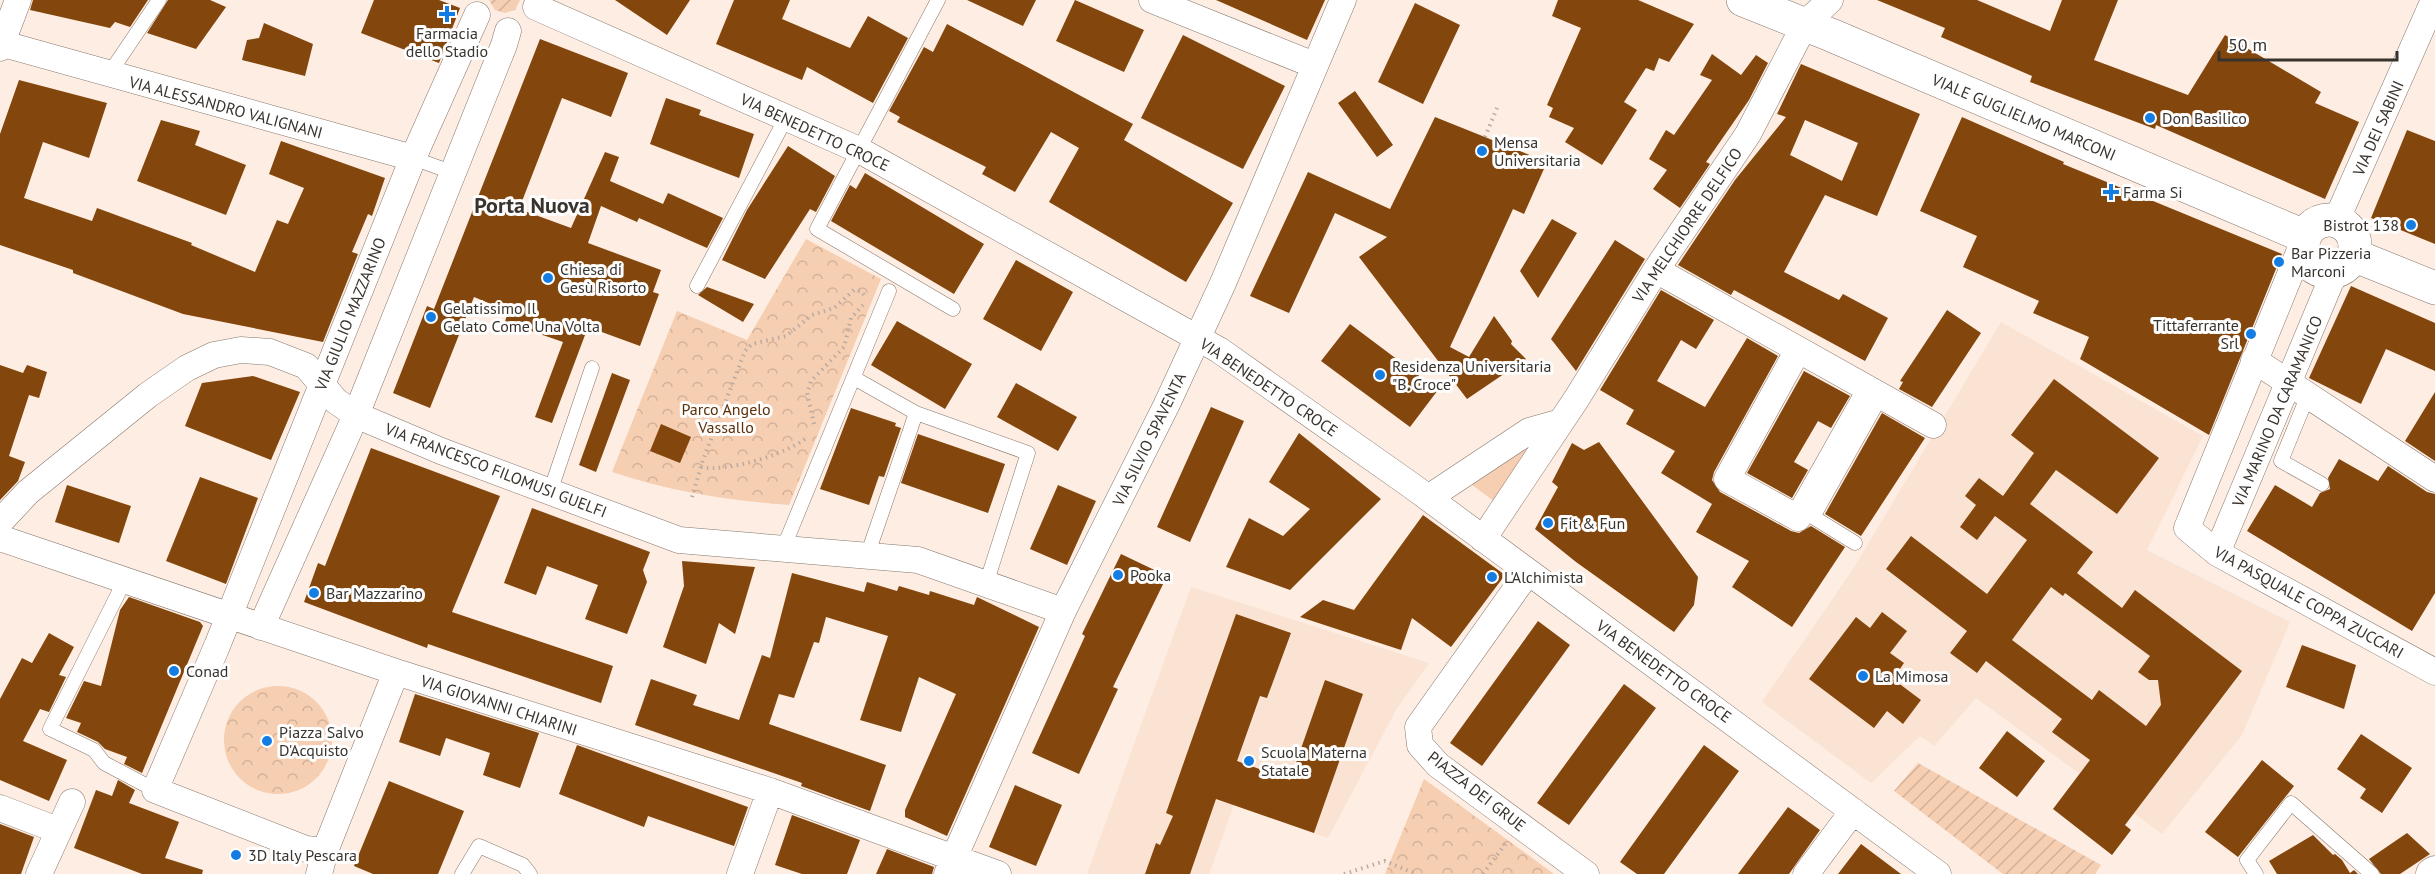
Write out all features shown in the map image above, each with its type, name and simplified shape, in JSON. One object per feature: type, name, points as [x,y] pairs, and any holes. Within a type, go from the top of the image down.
[{"type":"main road","name":"VIALE GUGLIELMO MARCONI","points":[[1743,0],[1805,24],[2303,240]]},
{"type":"main road","points":[[2333,220],[2347,227],[2352,233],[2355,248],[2346,263],[2324,272],[2306,259],[2303,240],[2319,221],[2333,220]]},
{"type":"main road","points":[[2346,263],[2435,288]]},
{"type":"street","points":[[1,45],[18,0]]},
{"type":"street","points":[[1152,0],[1314,65]]},
{"type":"street","name":"VIA SILVIO SPAVENTA","points":[[950,866],[1063,611],[1223,283],[1343,0]]},
{"type":"street","name":"VIA MELCHIORRE DELFICO","points":[[1483,539],[1577,398],[1656,270],[1748,134],[1805,24],[1830,0]]},
{"type":"street","name":"VIA DEI SABINI","points":[[2333,220],[2337,219],[2434,0]]},
{"type":"street","points":[[475,8],[490,27],[508,31],[526,23],[537,4]]},
{"type":"street","name":"VIA BENEDETTO CROCE","points":[[537,4],[859,150],[1230,357],[1428,498],[1938,874]]},
{"type":"street","name":"VIA GIULIO MAZZARINO","points":[[229,615],[321,383],[475,8]]},
{"type":"street","points":[[261,627],[356,415],[508,31]]},
{"type":"street","name":"VIA ALESSANDRO VALIGNANI","points":[[1,45],[413,158]]},
{"type":"street","points":[[2303,240],[2254,360],[2435,478]]},
{"type":"street","name":"VIA MARINO DA CARAMANICO","points":[[2217,553],[2300,388],[2330,283],[2346,263]]},
{"type":"street","points":[[1656,270],[1933,425]]},
{"type":"street","name":"VIA FRANCESCO FILOMUSI GUELFI","points":[[0,522],[28,492],[148,395],[187,368],[214,355],[241,350],[270,352],[306,366],[336,401],[356,415],[441,451],[679,540],[918,560],[1063,611]]},
{"type":"street","points":[[1798,350],[1727,479],[1798,518],[1876,393]]},
{"type":"street","name":"VIA PASQUALE COPPA ZUCCARI","points":[[2254,360],[2187,528],[2217,553],[2435,672]]},
{"type":"street","points":[[1428,498],[1529,431],[1561,422]]},
{"type":"street","name":"VIA GIOVANNI CHIARINI","points":[[0,538],[124,582],[396,672],[770,791],[950,866],[998,874]]},
{"type":"street","name":"PIAZZA DEI GRUE","points":[[1528,572],[1418,727],[1420,745],[1438,765],[1586,874]]},
{"type":"street","points":[[229,615],[155,790],[306,849],[322,863],[396,672]]},
{"type":"street","points":[[741,874],[770,791]]},
{"type":"street","points":[[39,874],[72,802]]},
{"type":"street","points":[[0,807],[47,826]]},
{"type":"street","points":[[1806,874],[1853,811]]},
{"type":"lane","points":[[109,75],[159,0]]},
{"type":"lane","points":[[938,0],[818,229],[953,309]]},
{"type":"lane","points":[[697,286],[786,118]]},
{"type":"lane","name":"VIA ALESSANDRO VALIGNANI","points":[[413,158],[452,172]]},
{"type":"lane","points":[[783,549],[889,291]]},
{"type":"lane","points":[[550,492],[592,368]]},
{"type":"lane","points":[[854,378],[916,413],[1028,453],[986,584]]},
{"type":"lane","points":[[2300,388],[2281,461],[2322,484]]},
{"type":"lane","points":[[1855,543],[1813,517],[1876,393]]},
{"type":"lane","points":[[867,556],[916,413]]},
{"type":"lane","points":[[124,582],[50,729],[94,750],[104,764],[155,790]]},
{"type":"lane","points":[[2256,874],[2247,860],[2291,803],[2372,874]]},
{"type":"lane","points":[[462,874],[478,846],[522,865],[530,874]]},
{"type":"path","points":[[1485,137],[1497,108]]},
{"type":"path","points":[[692,497],[701,467],[745,351],[752,344],[786,336],[812,315],[834,308],[854,290],[866,294],[867,300],[851,318],[844,347],[819,371],[807,393],[814,431],[801,443],[779,452],[717,470],[701,467]]},
{"type":"path","points":[[1483,874],[1520,825]]},
{"type":"path","points":[[1344,874],[1385,861],[1416,874]]},
{"type":"shaded area","points":[[2001,322],[2203,436],[2147,550],[2290,622],[2242,735],[2162,834],[1976,698],[1934,746],[1920,736],[1871,783],[1762,702],[1853,569]]},
{"type":"shaded area","name":"Scuola Materna Statale","points":[[1191,587],[1429,663],[1396,710],[1328,838],[1234,805],[1209,874],[1087,874]]},
{"type":"green space","points":[[489,0],[520,0],[515,10],[505,13],[495,10]]},
{"type":"green space","name":"Parco Angelo Vassallo","points":[[806,239],[881,279],[789,505],[699,494],[656,485],[612,472],[677,311],[747,340]]},
{"type":"green space","points":[[1533,442],[1495,502],[1471,484]]},
{"type":"green space","points":[[278,686],[299,690],[316,702],[328,719],[332,740],[328,761],[316,778],[299,790],[278,794],[257,790],[240,778],[228,761],[224,740],[228,719],[240,702],[257,690]]},
{"type":"green space","points":[[1918,763],[2101,865],[2095,874],[2003,874],[1894,791]]},
{"type":"green space","points":[[1424,779],[1554,874],[1385,874]]},
{"type":"building","points":[[33,0],[148,0],[130,27],[115,22],[110,28],[30,10]]},
{"type":"building","points":[[168,0],[210,0],[226,7],[196,49],[147,33]]},
{"type":"building","points":[[374,0],[439,0],[460,8],[439,63],[361,33]]},
{"type":"building","points":[[615,0],[690,0],[667,35]]},
{"type":"building","points":[[734,0],[790,0],[782,19],[850,48],[868,16],[908,38],[873,103],[807,67],[802,80],[716,44]]},
{"type":"building","points":[[967,0],[1036,0],[1023,26]]},
{"type":"building","points":[[1075,0],[1144,30],[1124,72],[1056,41]]},
{"type":"building","points":[[1216,0],[1325,0],[1307,40]]},
{"type":"building","points":[[1558,0],[1638,0],[1694,24],[1669,62],[1659,58],[1654,71],[1646,68],[1624,102],[1637,110],[1602,165],[1565,142],[1574,128],[1549,117],[1553,108],[1547,105],[1581,28],[1552,16]]},
{"type":"building","points":[[1877,0],[1977,0],[2050,31],[2062,0],[2118,0],[2094,60],[2188,95],[2225,35],[2321,92],[2315,103],[2359,122],[2325,199],[2156,125],[2155,129],[2030,82],[2032,76],[1941,37],[1945,28]]},
{"type":"building","points":[[1415,3],[1460,25],[1423,104],[1378,82]]},
{"type":"building","points":[[264,23],[313,44],[305,76],[242,60],[247,40],[259,38]]},
{"type":"building","points":[[947,24],[1133,124],[1124,140],[1233,203],[1186,282],[1049,202],[1079,148],[1051,132],[1015,192],[982,174],[986,167],[897,122],[900,117],[889,111],[924,47],[933,52]]},
{"type":"building","points":[[1183,35],[1285,86],[1243,169],[1141,118]]},
{"type":"building","points":[[540,39],[628,73],[611,117],[562,98],[519,209],[571,228],[605,152],[619,157],[610,181],[663,204],[668,193],[723,218],[707,248],[639,218],[637,222],[601,206],[588,243],[661,270],[653,292],[659,294],[640,346],[588,327],[552,423],[535,417],[563,342],[505,322],[508,311],[474,297],[430,408],[393,393],[427,306],[434,309]]},
{"type":"building","points":[[1712,54],[1741,75],[1756,55],[1768,63],[1749,100],[1706,162],[1710,164],[1680,208],[1653,189],[1667,170],[1649,159],[1666,130],[1674,135],[1712,80],[1700,75]]},
{"type":"building","points":[[1801,64],[1920,114],[1877,216],[1825,195],[1784,272],[1839,300],[1843,294],[1888,318],[1865,361],[1734,290],[1731,295],[1678,265],[1735,180],[1786,117],[1777,114]],"holes":[[[1805,120],[1858,143],[1842,181],[1790,155]]]},
{"type":"building","points":[[19,80],[107,103],[89,158],[43,142],[24,198],[92,221],[97,208],[192,243],[191,245],[255,272],[277,220],[288,224],[304,188],[269,174],[281,141],[385,178],[372,216],[368,214],[352,252],[358,254],[323,342],[183,314],[73,273],[73,270],[0,245],[0,134]]},
{"type":"building","points":[[1355,91],[1393,145],[1377,157],[1338,103]]},
{"type":"building","points":[[666,98],[701,110],[699,115],[754,134],[739,178],[650,144]]},
{"type":"building","points":[[1435,117],[1547,162],[1524,214],[1513,209],[1450,347],[1469,357],[1494,316],[1512,341],[1511,344],[1526,359],[1467,399],[1359,257],[1387,237],[1335,213],[1289,313],[1250,296],[1308,172],[1390,209]]},
{"type":"building","points":[[1962,117],[2064,162],[2063,164],[2282,254],[2209,435],[2080,359],[2089,337],[2033,313],[2039,301],[1963,267],[1977,236],[1920,211]]},
{"type":"building","points":[[161,120],[200,131],[195,145],[246,165],[226,215],[137,181]]},
{"type":"building","points":[[2407,130],[2435,141],[2435,244],[2371,218]]},
{"type":"building","points":[[788,146],[835,176],[816,212],[810,209],[765,279],[722,260],[747,210]]},
{"type":"building","points":[[865,173],[984,244],[954,294],[831,221],[850,185],[856,189]]},
{"type":"building","points":[[1552,219],[1577,233],[1538,298],[1520,271]]},
{"type":"building","points":[[1615,240],[1645,259],[1576,371],[1551,339]]},
{"type":"building","points":[[1016,260],[1073,292],[1041,351],[983,319]]},
{"type":"building","points":[[2351,286],[2435,323],[2435,371],[2386,349],[2361,404],[2309,378]]},
{"type":"building","points":[[707,287],[754,304],[743,322],[698,295]]},
{"type":"building","points":[[1661,290],[1714,320],[1696,349],[1681,340],[1657,381],[1705,407],[1747,338],[1778,356],[1714,472],[1712,480],[1720,492],[1791,531],[1799,533],[1811,526],[1845,547],[1792,627],[1732,587],[1749,561],[1696,532],[1712,504],[1661,473],[1675,451],[1626,424],[1634,410],[1600,390]]},
{"type":"building","points":[[1947,310],[1981,333],[1932,407],[1899,389],[1903,382],[1900,381]]},
{"type":"building","points":[[897,321],[972,364],[945,409],[871,365]]},
{"type":"building","name":"Residenza Universitaria \"B. Croce\"","points":[[1350,324],[1438,390],[1410,427],[1321,361]]},
{"type":"building","points":[[0,365],[23,373],[27,365],[47,372],[39,398],[29,395],[9,456],[25,462],[18,481],[0,500]]},
{"type":"building","points":[[1804,371],[1850,396],[1831,428],[1818,421],[1794,462],[1808,470],[1792,498],[1747,473]]},
{"type":"building","points":[[612,373],[630,380],[596,472],[579,465]]},
{"type":"building","points":[[253,376],[300,392],[271,460],[185,426],[202,383]]},
{"type":"building","points":[[2054,379],[2159,458],[2117,514],[2056,470],[2030,504],[2093,552],[2077,573],[2122,608],[2135,590],[2242,671],[2125,825],[2131,830],[2112,855],[2053,809],[2090,760],[2052,732],[2062,719],[1986,661],[1977,673],[1950,653],[1967,631],[1886,569],[1911,536],[1987,594],[2027,540],[1995,516],[1977,540],[1960,527],[1976,505],[1965,496],[1979,478],[2003,496],[2034,453],[2011,435]],"holes":[[[2051,587],[2063,596],[2065,593],[2150,656],[2138,672],[2149,680],[2158,680],[2161,705],[2146,726],[2099,690],[2092,700],[2012,640]]]},
{"type":"building","points":[[1016,383],[1077,417],[1058,451],[997,417]]},
{"type":"building","points":[[2435,392],[2435,461],[2405,441]]},
{"type":"building","points":[[1211,407],[1244,421],[1190,542],[1157,527]]},
{"type":"building","points":[[851,408],[896,423],[895,426],[901,428],[884,477],[879,476],[869,505],[820,489]]},
{"type":"building","points":[[1882,413],[1925,438],[1861,536],[1825,514]]},
{"type":"building","points":[[661,424],[691,437],[680,463],[650,451]]},
{"type":"building","points":[[1299,433],[1381,499],[1290,590],[1226,567],[1249,518],[1283,536],[1310,509],[1269,482]]},
{"type":"building","points":[[918,434],[1005,464],[988,513],[901,483]]},
{"type":"building","points":[[1599,442],[1698,577],[1694,605],[1674,632],[1576,562],[1535,529],[1558,487],[1552,482],[1572,443],[1584,450]]},
{"type":"building","points":[[371,448],[500,496],[452,612],[613,666],[601,703],[428,644],[427,648],[304,602],[318,563],[325,566]]},
{"type":"building","points":[[2339,459],[2378,481],[2388,466],[2427,492],[2435,494],[2435,593],[2412,631],[2247,531],[2275,485],[2312,507],[2320,493],[2330,489],[2328,478]]},
{"type":"building","points":[[200,477],[258,498],[226,584],[166,561]]},
{"type":"building","points":[[67,485],[131,506],[119,543],[55,522]]},
{"type":"building","points":[[1058,485],[1096,501],[1067,565],[1030,549]]},
{"type":"building","points":[[532,508],[650,552],[643,570],[647,582],[627,634],[585,619],[598,585],[547,566],[536,595],[504,583]]},
{"type":"building","points":[[1423,515],[1505,575],[1451,647],[1412,618],[1401,650],[1300,617],[1323,600],[1354,610]]},
{"type":"building","points":[[1121,554],[1167,576],[1113,687],[1118,689],[1079,774],[1032,753],[1085,636],[1082,634]]},
{"type":"building","points":[[682,561],[755,567],[735,634],[719,623],[706,664],[663,647],[684,586]]},
{"type":"building","points":[[792,573],[864,592],[867,582],[897,591],[899,586],[929,595],[930,591],[974,605],[977,597],[1039,627],[947,836],[905,817],[905,810],[956,694],[919,677],[901,732],[860,720],[888,636],[826,617],[819,643],[814,642],[794,698],[779,694],[769,724],[886,765],[870,811],[801,786],[802,783],[635,725],[651,679],[697,695],[693,705],[739,720],[762,655],[770,658]]},
{"type":"building","points":[[129,597],[200,622],[203,626],[142,773],[124,764],[127,757],[105,749],[98,742],[77,732],[81,723],[66,718],[84,681],[101,686],[120,610]]},
{"type":"building","points":[[1882,612],[1907,631],[1890,653],[1904,663],[1893,679],[1921,700],[1903,724],[1887,711],[1874,728],[1809,679],[1856,617],[1870,628]]},
{"type":"building","points":[[1236,614],[1291,633],[1267,698],[1260,696],[1237,761],[1290,780],[1325,680],[1363,694],[1314,833],[1216,799],[1190,874],[1145,874],[1156,843],[1160,845],[1173,816],[1166,813]]},
{"type":"building","points":[[1538,621],[1570,645],[1482,766],[1450,743]]},
{"type":"building","points":[[49,633],[74,647],[59,675],[66,677],[49,712],[40,709],[23,741],[67,760],[49,801],[0,780],[0,699],[22,658],[32,663]]},
{"type":"building","points":[[2302,645],[2356,665],[2344,709],[2286,687]]},
{"type":"building","points":[[1624,684],[1656,708],[1569,825],[1537,803]]},
{"type":"building","points":[[415,694],[539,733],[520,788],[483,775],[490,753],[446,738],[440,756],[399,742]]},
{"type":"building","points":[[2007,731],[2045,761],[2017,797],[1979,768]]},
{"type":"building","points":[[2361,734],[2412,768],[2382,813],[2360,798],[2366,789],[2337,769]]},
{"type":"building","points":[[577,745],[748,807],[734,846],[648,816],[644,827],[559,794]]},
{"type":"building","points":[[1704,745],[1739,771],[1664,874],[1637,874],[1620,862]]},
{"type":"building","points":[[2262,760],[2294,786],[2238,857],[2205,832]]},
{"type":"building","points":[[118,780],[135,790],[129,803],[179,822],[165,858],[203,870],[202,874],[142,874],[74,848],[96,790],[112,796]]},
{"type":"building","points":[[389,781],[464,811],[438,874],[373,874],[354,866]]},
{"type":"building","points":[[1015,785],[1062,805],[1036,866],[989,847]]},
{"type":"building","points":[[1788,807],[1820,830],[1789,874],[1738,874]]},
{"type":"building","points":[[792,815],[860,840],[847,874],[802,874],[775,865]]},
{"type":"building","points":[[0,824],[34,837],[21,874],[0,874]]},
{"type":"building","points":[[2407,833],[2430,854],[2400,874],[2381,874],[2369,859]]},
{"type":"building","points":[[2313,835],[2333,855],[2335,854],[2342,860],[2350,873],[2354,870],[2358,874],[2277,874],[2269,861]]},
{"type":"building","points":[[1861,844],[1901,874],[1838,874]]},
{"type":"building","points":[[887,849],[934,867],[932,874],[876,874]]},
{"type":"place","name":"Farmacia dello Stadio","points":[[447,14]]},
{"type":"place","name":"Don Basilico","points":[[2150,118]]},
{"type":"place","name":"Mensa Universitaria","points":[[1482,151]]},
{"type":"place","name":"Farma Si","points":[[2111,192]]},
{"type":"place","name":"Bistrot 138","points":[[2411,225]]},
{"type":"place","name":"Bar Pizzeria Marconi","points":[[2279,262]]},
{"type":"place","name":"Chiesa di Gesù Risorto","points":[[548,278]]},
{"type":"place","name":"Gelatissimo Il Gelato Come Una Volta","points":[[431,317]]},
{"type":"place","name":"Tittaferrante Srl","points":[[2251,334]]},
{"type":"place","name":"Residenza Universitaria \"B. Croce\"","points":[[1380,375]]},
{"type":"place","name":"Fit & Fun","points":[[1548,523]]},
{"type":"place","name":"Pooka","points":[[1118,575]]},
{"type":"place","name":"L'Alchimista","points":[[1492,577]]},
{"type":"place","name":"Bar Mazzarino","points":[[314,593]]},
{"type":"place","name":"Conad","points":[[174,671]]},
{"type":"place","name":"La Mimosa","points":[[1863,676]]},
{"type":"place","name":"Piazza Salvo D'Acquisto","points":[[267,741]]},
{"type":"place","name":"Scuola Materna Statale","points":[[1249,761]]},
{"type":"place","name":"3D Italy Pescara","points":[[236,855]]},
{"type":"district","name":"Porta Nuova","points":[[532,205]]}]
